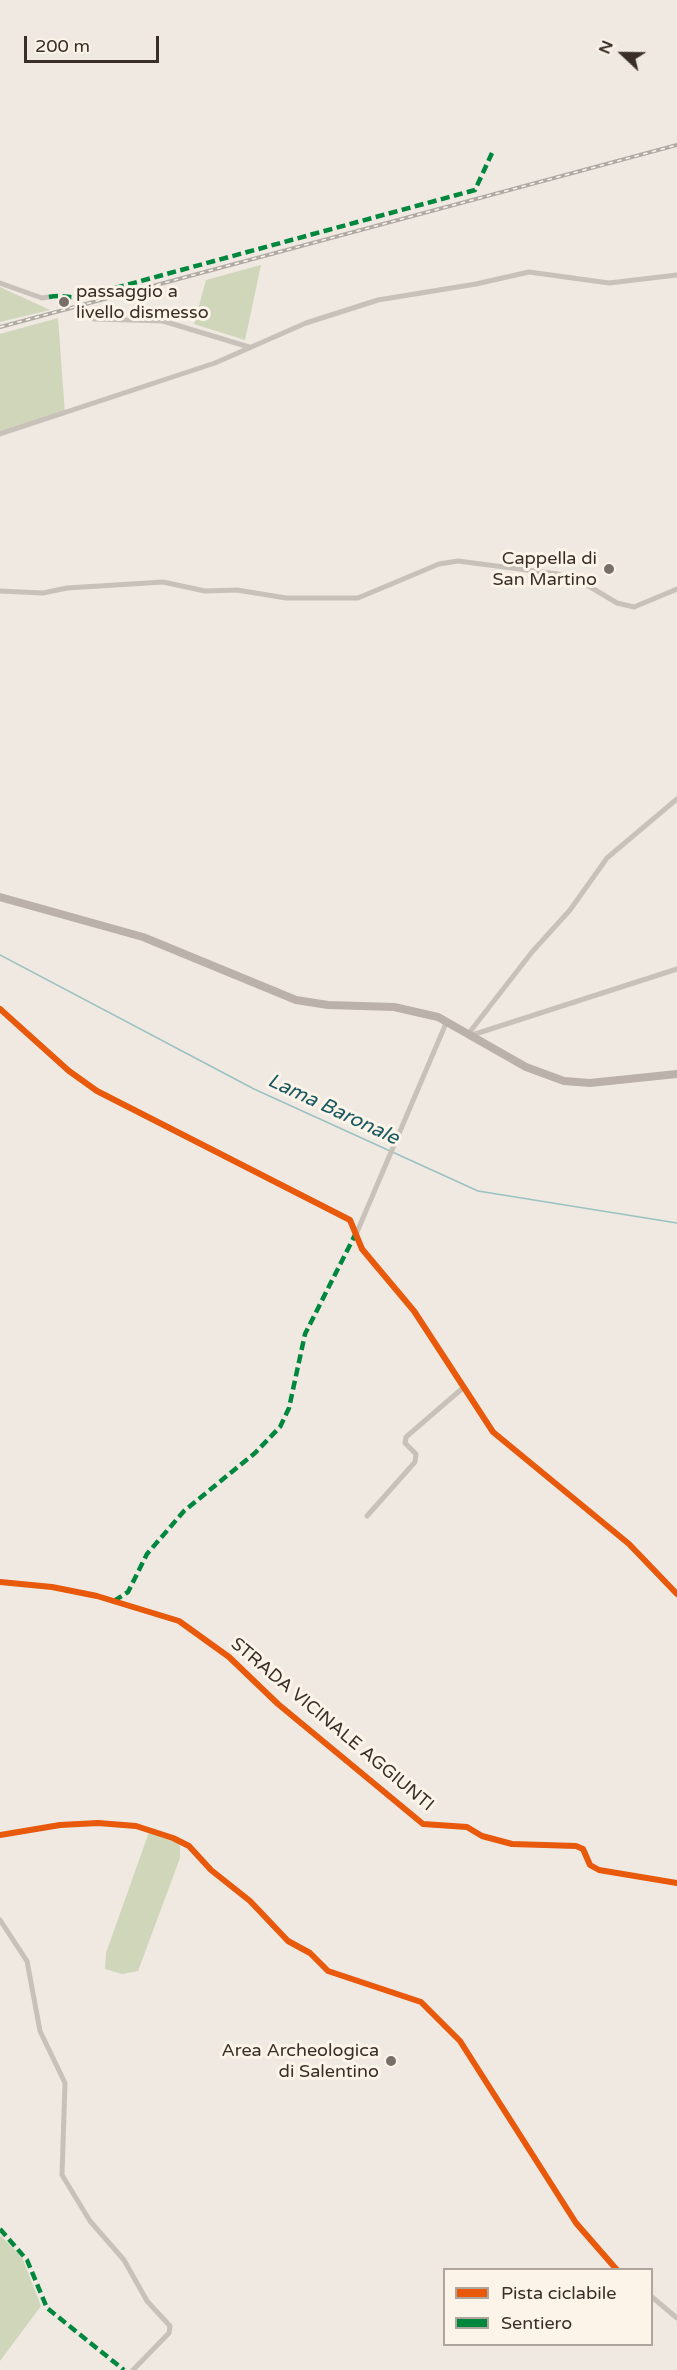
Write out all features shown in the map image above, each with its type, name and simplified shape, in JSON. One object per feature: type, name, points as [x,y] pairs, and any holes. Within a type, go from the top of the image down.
[{"type":"main road","points":[[0,897],[143,937],[296,1000],[328,1005],[416,1010],[447,1021],[526,1067],[564,1081],[590,1083],[677,1074]]},
{"type":"street","points":[[0,434],[205,367],[249,347],[362,304],[476,284],[516,274],[542,272],[609,284],[677,275]]},
{"type":"street","points":[[0,283],[42,298],[49,297]]},
{"type":"street","points":[[81,315],[95,319],[163,321],[249,347]]},
{"type":"street","points":[[0,591],[43,593],[67,588],[163,582],[205,591],[237,590],[286,598],[358,598],[439,564],[458,561],[558,574],[587,585],[618,603],[634,607],[677,590]]},
{"type":"street","points":[[471,1034],[536,946],[570,910],[607,858],[677,799]]},
{"type":"street","points":[[471,1034],[677,969]]},
{"type":"street","points":[[0,1009],[69,1071],[97,1091],[346,1217],[353,1224],[362,1249],[414,1311],[499,1439],[629,1544],[677,1594]]},
{"type":"street","points":[[356,1233],[447,1021]]},
{"type":"street","points":[[367,1516],[415,1462],[416,1454],[405,1443],[406,1437],[464,1387]]},
{"type":"street","name":"STRADA VICINALE AGGIUNTI","points":[[0,1582],[52,1587],[97,1596],[179,1621],[229,1657],[278,1704],[423,1824],[467,1827],[482,1836],[512,1844],[576,1846],[583,1849],[590,1865],[599,1870],[677,1884]]},
{"type":"street","points":[[0,1835],[60,1825],[98,1823],[136,1826],[179,1840],[189,1846],[217,1876],[250,1901],[288,1941],[311,1954],[328,1971],[421,2002],[460,2041],[576,2223],[615,2268]]},
{"type":"street","points":[[0,1920],[27,1961],[40,2031],[65,2083],[62,2175],[90,2221],[124,2260],[147,2301],[170,2326],[169,2333],[133,2370]]},
{"type":"street","points":[[653,2300],[677,2318]]},
{"type":"green space","points":[[261,265],[245,340],[194,324],[206,280]]},
{"type":"green space","points":[[0,287],[50,310],[0,322]]},
{"type":"green space","points":[[58,318],[65,414],[0,433],[0,334]]},
{"type":"green space","points":[[149,1832],[180,1843],[180,1858],[138,1971],[122,1974],[105,1969],[106,1953]]},
{"type":"green space","points":[[0,2235],[22,2257],[41,2306],[0,2361]]},
{"type":"waterway","name":"Lama Baronale","points":[[0,955],[254,1089],[478,1191],[677,1223]]},
{"type":"railway","points":[[0,327],[677,145]]},
{"type":"marked path","points":[[49,297],[82,297],[475,190],[492,153]]},
{"type":"marked path","points":[[114,1601],[128,1592],[147,1554],[184,1511],[255,1453],[280,1427],[289,1408],[305,1334],[356,1233]]},
{"type":"marked path","points":[[0,2229],[27,2260],[47,2308],[124,2370]]},
{"type":"cycle path","points":[[0,1009],[69,1071],[97,1091],[350,1220],[362,1249],[414,1311],[493,1432],[629,1544],[677,1594]]},
{"type":"cycle path","points":[[0,1582],[52,1587],[97,1596],[179,1621],[229,1657],[278,1704],[423,1824],[467,1827],[482,1836],[512,1844],[576,1846],[583,1849],[590,1865],[599,1870],[677,1883]]},
{"type":"cycle path","points":[[0,1835],[60,1825],[98,1823],[136,1826],[173,1838],[189,1846],[211,1870],[250,1901],[288,1941],[310,1953],[328,1971],[421,2002],[460,2041],[576,2223],[615,2268]]},
{"type":"place","name":"passaggio a livello dismesso","points":[[64,302]]},
{"type":"place","name":"Cappella di San Martino","points":[[609,569]]},
{"type":"place","name":"Area Archeologica di Salentino","points":[[391,2061]]}]
